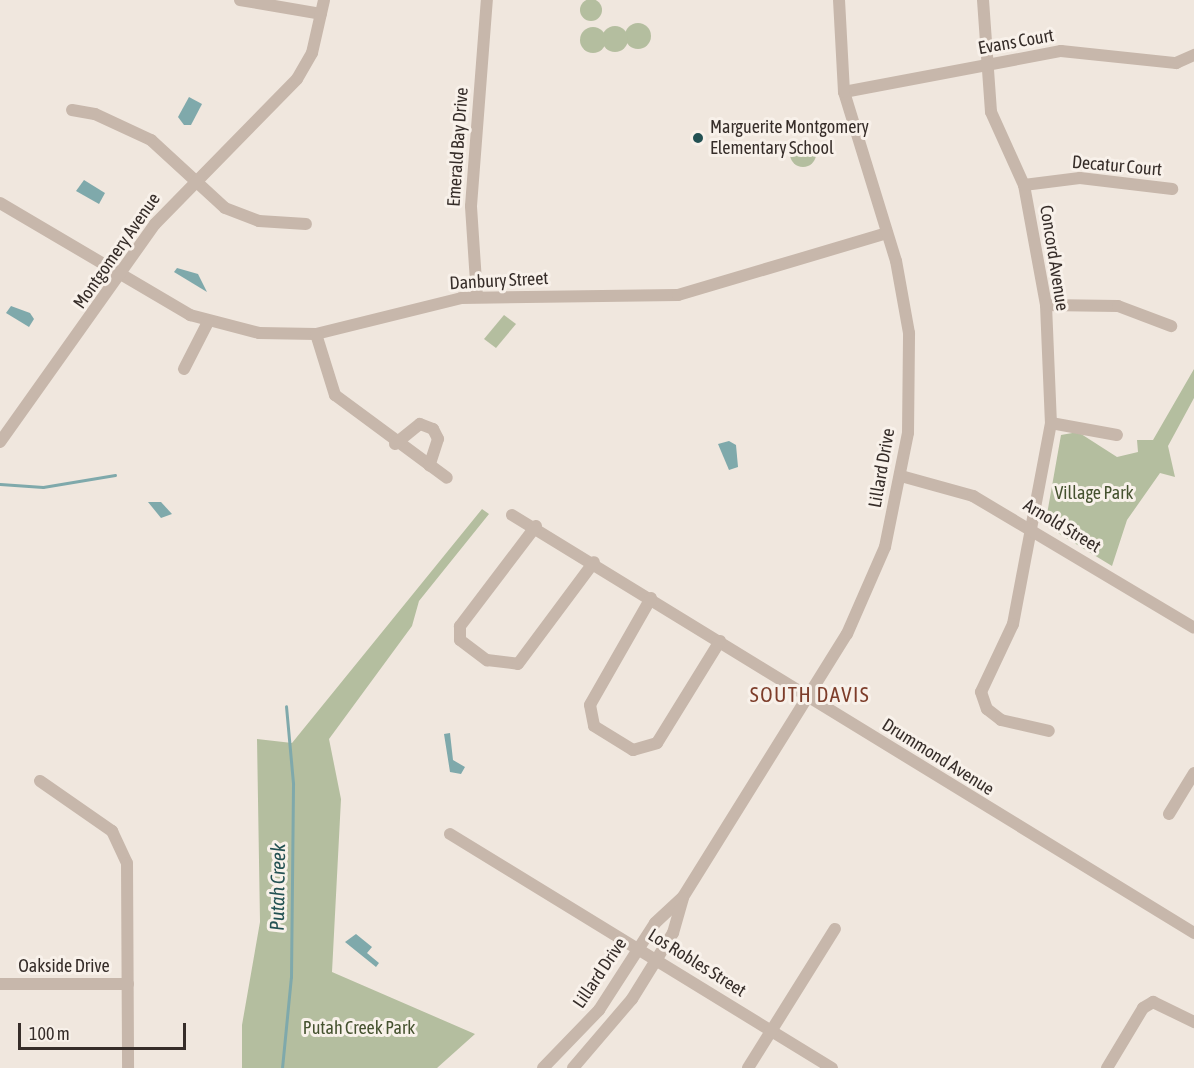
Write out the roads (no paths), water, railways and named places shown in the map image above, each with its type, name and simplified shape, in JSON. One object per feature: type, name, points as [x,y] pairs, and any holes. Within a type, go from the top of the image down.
[{"type":"street","points":[[240,0],[321,14]]},
{"type":"street","name":"Montgomery Avenue","points":[[0,442],[122,276],[155,224],[297,79],[312,53],[324,0]]},
{"type":"street","name":"Emerald Bay Drive","points":[[477,297],[471,206],[487,0]]},
{"type":"street","name":"Lillard Drive","points":[[543,1068],[599,1010],[655,922],[683,897],[809,697],[872,583],[901,476],[912,376],[905,300],[887,232],[843,92],[839,0]]},
{"type":"street","name":"Concord Avenue","points":[[982,0],[985,66],[991,112],[1024,185],[1046,305],[1051,423],[1045,475],[1030,527],[1031,549],[1013,624],[981,692],[987,709],[1001,720],[1049,731]]},
{"type":"street","name":"Evans Court","points":[[843,92],[1061,51],[1176,63],[1194,55]]},
{"type":"street","points":[[72,110],[95,114],[151,140],[195,182],[242,216],[306,224]]},
{"type":"street","name":"Decatur Court","points":[[1024,185],[1080,178],[1172,189]]},
{"type":"street","name":"Danbury Street","points":[[0,203],[122,276],[208,322],[259,333],[316,334],[421,306],[477,297],[678,295],[887,232]]},
{"type":"street","points":[[1046,305],[1118,306],[1171,326]]},
{"type":"street","points":[[184,369],[208,322]]},
{"type":"street","points":[[316,334],[335,395],[395,444],[447,478]]},
{"type":"street","points":[[1051,423],[1117,435]]},
{"type":"street","points":[[395,444],[420,424],[433,429],[438,439],[429,466]]},
{"type":"street","name":"Arnold Street","points":[[901,476],[973,496],[1030,527],[1194,628]]},
{"type":"street","name":"Drummond Avenue","points":[[512,515],[536,526],[809,697],[1194,933]]},
{"type":"street","points":[[536,526],[460,626],[460,640],[488,660],[501,666],[518,664],[594,562]]},
{"type":"street","points":[[651,598],[590,705],[591,720],[604,732],[633,750],[657,743],[720,641]]},
{"type":"street","points":[[1168,814],[1194,773]]},
{"type":"street","points":[[40,781],[96,817],[120,845],[131,883],[128,1068]]},
{"type":"street","name":"Los Robles Street","points":[[450,834],[832,1068]]},
{"type":"street","name":"Lillard Drive","points":[[573,1068],[618,1018],[657,959],[673,933],[683,897]]},
{"type":"street","points":[[748,1068],[835,929]]},
{"type":"street","name":"Oakside Drive","points":[[0,984],[128,984]]},
{"type":"street","points":[[1107,1068],[1143,1008],[1153,1002],[1194,1022]]},
{"type":"water","points":[[189,97],[202,104],[191,125],[184,125],[178,117]]},
{"type":"water","points":[[84,180],[105,193],[99,204],[76,191]]},
{"type":"water","points":[[177,268],[198,274],[207,292],[174,272]]},
{"type":"water","points":[[11,306],[30,313],[34,319],[29,327],[6,313]]},
{"type":"water","points":[[729,441],[736,445],[738,467],[729,470],[718,444]]},
{"type":"water","points":[[148,502],[161,502],[172,514],[161,518]]},
{"type":"water","points":[[450,733],[453,760],[465,767],[461,774],[450,772],[444,734]]},
{"type":"water","points":[[356,934],[372,947],[367,953],[379,963],[376,967],[345,942]]},
{"type":"waterway","name":"Putah Creek","points":[[0,484],[43,487],[115,475]]},
{"type":"waterway","name":"Putah Creek","points":[[282,1068],[291,977],[293,783],[286,706]]},
{"type":"place","name":"Marguerite Montgomery Elementary School","points":[[698,138]]},
{"type":"district","name":"SOUTH DAVIS","points":[[810,694]]},
{"type":"park label","name":"Village Park","points":[[1094,493]]},
{"type":"park label","name":"Putah Creek Park","points":[[359,1028]]}]
